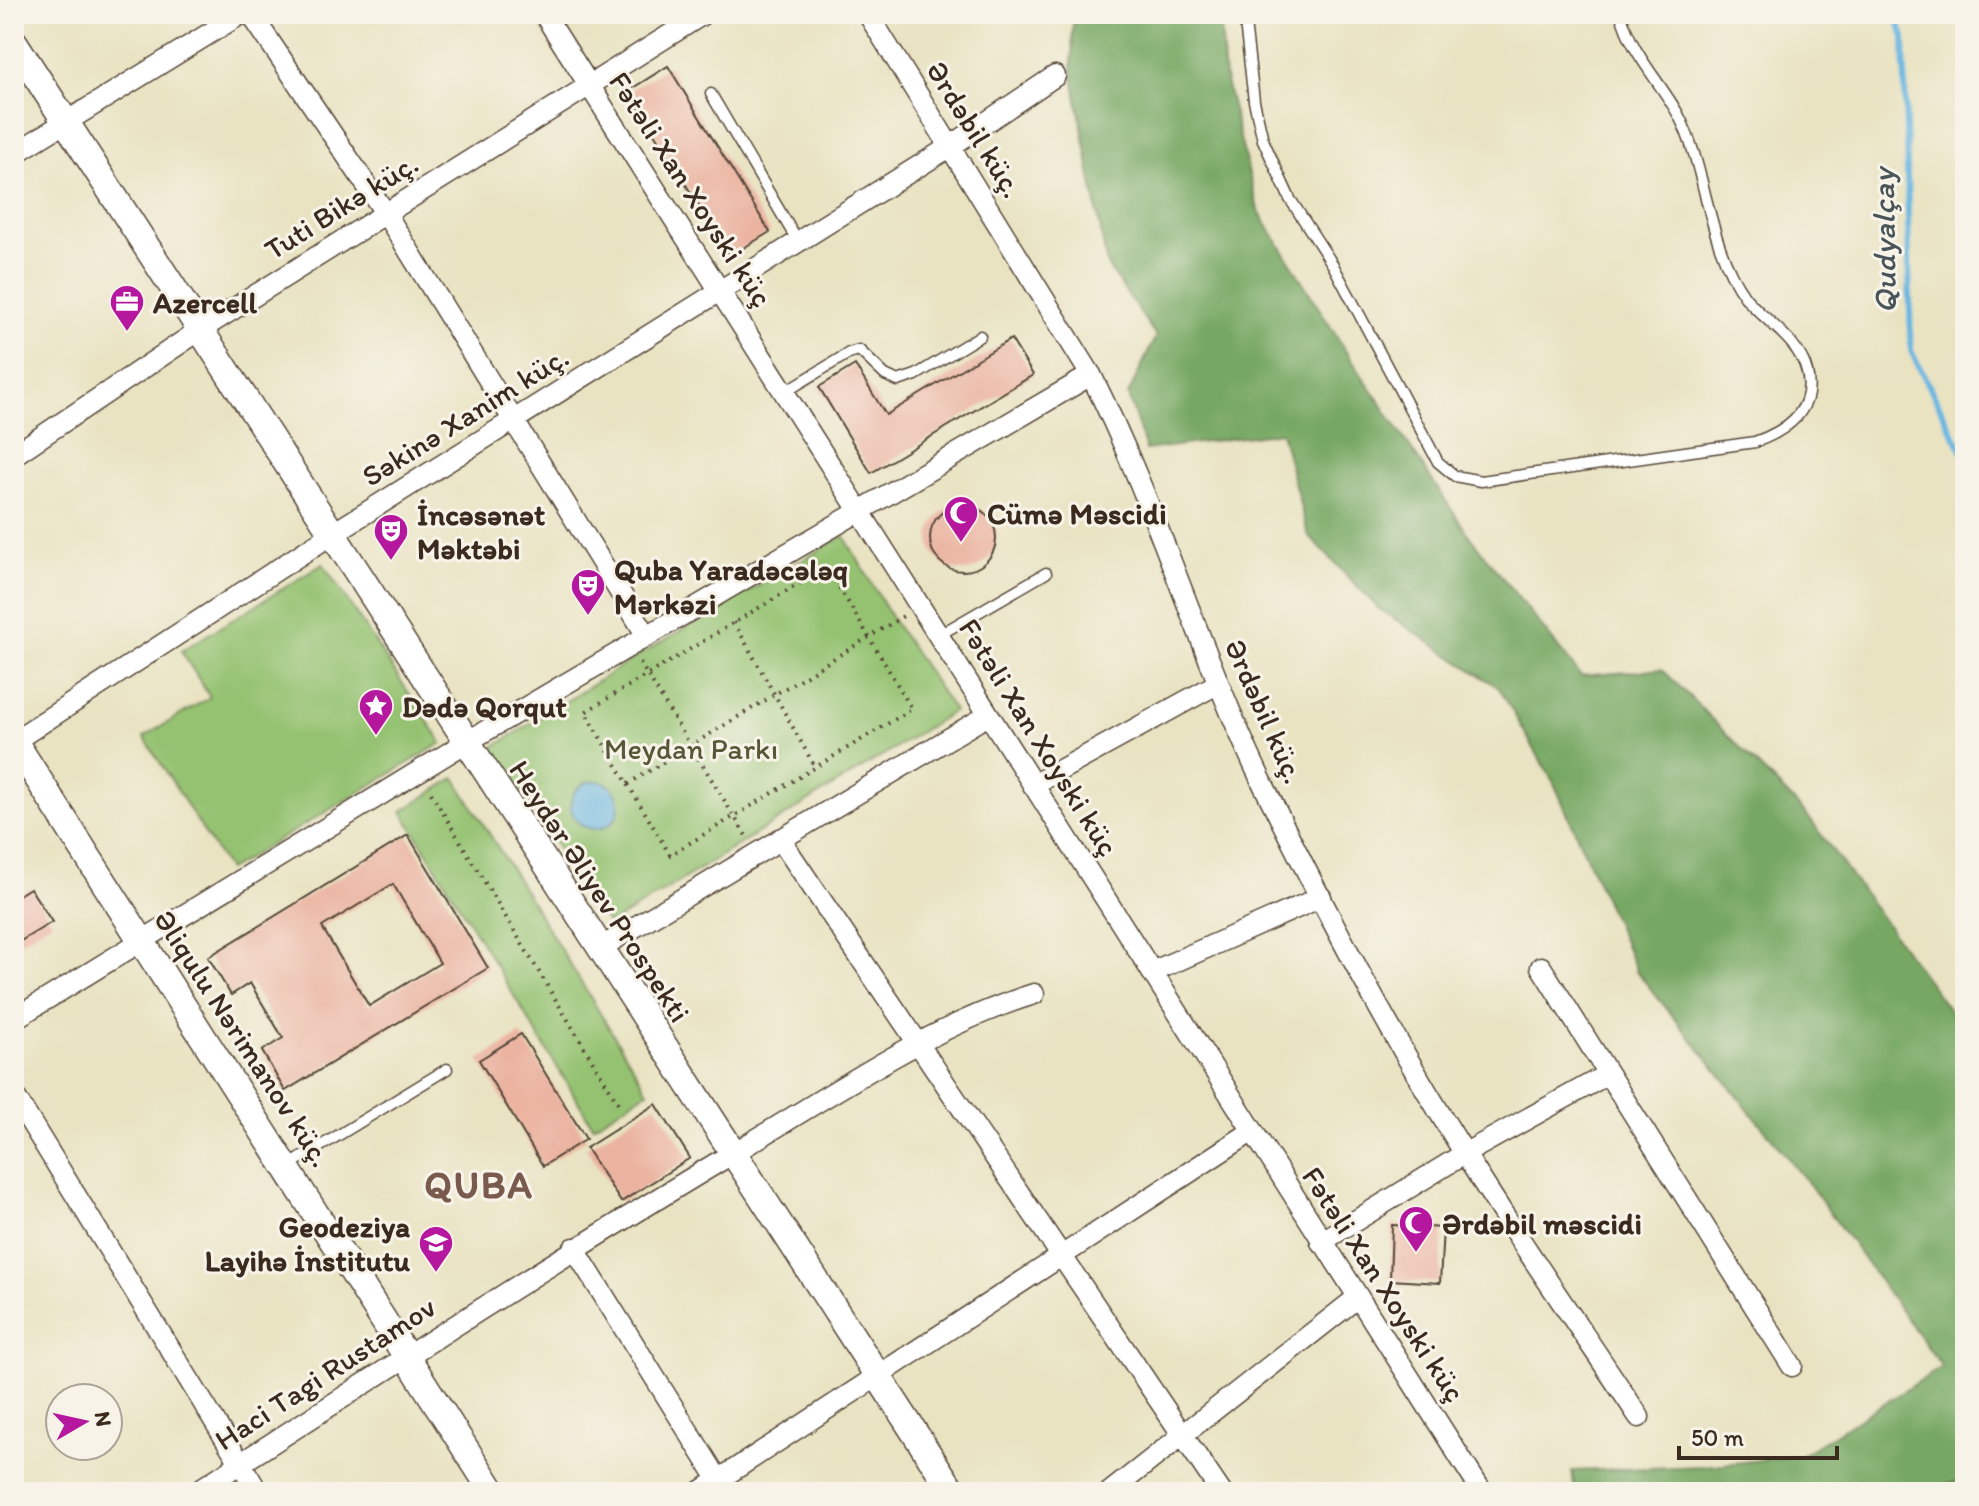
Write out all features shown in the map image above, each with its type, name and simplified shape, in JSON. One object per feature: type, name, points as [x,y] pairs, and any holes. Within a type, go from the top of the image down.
[{"type":"street","points":[[14,154],[241,14]]},
{"type":"street","points":[[251,14],[386,214],[515,422],[639,641]]},
{"type":"street","name":"Fətəli Xan Xoyski küç","points":[[544,14],[1482,1492]]},
{"type":"street","name":"Tuti Bikə küç.","points":[[14,455],[200,330],[703,14]]},
{"type":"street","name":"Ərdəbil küç.","points":[[868,14],[1091,375],[1118,429],[1217,684],[1321,897],[1464,1154],[1639,1417]]},
{"type":"street","name":"Heydər Əliyev Prospekti","points":[[14,42],[465,743],[953,1492]]},
{"type":"street","name":"Səkinə Xanim küç.","points":[[14,741],[332,534],[951,146],[1055,76]]},
{"type":"street","points":[[14,1019],[465,743],[1091,375]]},
{"type":"street","points":[[1033,785],[1217,684]]},
{"type":"street","points":[[600,948],[988,715]]},
{"type":"street","name":"Əliqulu Nərimanov küç.","points":[[14,741],[493,1492]]},
{"type":"street","points":[[780,839],[1221,1492]]},
{"type":"street","points":[[1152,972],[1321,897]]},
{"type":"street","points":[[1541,967],[1792,1366]]},
{"type":"street","name":"Haci Tagi Rustamov","points":[[196,1492],[574,1248],[916,1044],[988,1008],[1034,994]]},
{"type":"street","points":[[1321,1242],[1464,1154],[1608,1074]]},
{"type":"street","points":[[14,1095],[258,1492]]},
{"type":"street","points":[[700,1492],[879,1377],[1060,1253],[1251,1132]]},
{"type":"street","points":[[574,1248],[718,1479]]},
{"type":"street","points":[[1110,1492],[1358,1297]]},
{"type":"lane","points":[[1244,14],[1254,101],[1263,140],[1290,199],[1333,265],[1438,462],[1455,476],[1481,481],[1755,442],[1782,432],[1796,419],[1807,398],[1807,370],[1781,331],[1746,298],[1729,266],[1678,114],[1640,59],[1621,14]]},
{"type":"lane","points":[[711,94],[798,242]]},
{"type":"lane","points":[[785,392],[859,350],[891,379],[907,380],[980,336]]},
{"type":"lane","points":[[939,635],[1046,573]]},
{"type":"lane","points":[[287,1167],[447,1069]]},
{"type":"path","points":[[827,567],[912,709],[670,855],[585,712],[734,622],[827,567]]},
{"type":"path","points":[[628,784],[920,605]]},
{"type":"path","points":[[734,622],[815,767]]},
{"type":"path","points":[[639,641],[647,675],[756,854]]},
{"type":"path","points":[[431,793],[621,1108]]},
{"type":"green space","points":[[1073,14],[1220,14],[1225,78],[1258,210],[1345,350],[1470,537],[1581,676],[1662,669],[1806,814],[1965,1032],[1965,1479],[1924,1492],[1575,1492],[1572,1471],[1704,1466],[1800,1456],[1942,1367],[1809,1184],[1637,972],[1554,783],[1499,688],[1378,608],[1308,535],[1281,432],[1146,450],[1128,395],[1156,336],[1107,265],[1072,72]]},
{"type":"green space","name":"Meydan Parkı","points":[[844,536],[894,622],[954,711],[609,925],[492,748],[636,657]]},
{"type":"green space","points":[[323,564],[442,743],[228,870],[144,737],[210,697],[181,651]]},
{"type":"green space","points":[[455,778],[648,1091],[593,1126],[402,811]]},
{"type":"water","points":[[595,781],[612,788],[619,805],[612,822],[595,829],[578,822],[571,805],[578,788]]},
{"type":"building","points":[[668,66],[770,232],[730,256],[628,91]]},
{"type":"building","points":[[1011,339],[1033,375],[871,473],[819,387],[855,365],[886,415]]},
{"type":"building","points":[[963,505],[976,508],[986,515],[993,525],[996,538],[993,551],[986,561],[976,568],[963,571],[950,568],[940,561],[933,551],[930,538],[933,525],[940,515],[950,508]]},
{"type":"building","points":[[408,835],[488,968],[285,1091],[262,1051],[283,1038],[250,983],[231,995],[208,957]],"holes":[[[393,884],[440,963],[369,1006],[322,927]]]},
{"type":"building","points":[[30,888],[52,922],[14,945],[14,898]]},
{"type":"building","points":[[521,1034],[586,1139],[543,1166],[479,1060]]},
{"type":"building","points":[[656,1104],[690,1158],[621,1202],[586,1148]]},
{"type":"building","name":"Ərdəbil məscidi","points":[[1392,1225],[1443,1228],[1440,1283],[1390,1280]]},
{"type":"waterway","name":"Qudyalçay","points":[[1895,14],[1904,37],[1911,351],[1965,456]]},
{"type":"place","name":"Azercell","points":[[127,333]]},
{"type":"place","name":"Cümə Məscidi","points":[[961,544]]},
{"type":"place","name":"İncəsənət Məktəbi","points":[[391,562]]},
{"type":"place","name":"Quba Yaradəcələq Mərkəzi","points":[[588,617]]},
{"type":"place","name":"Dədə Qorqut","points":[[376,737]]},
{"type":"place","name":"Ərdəbil məscidi","points":[[1416,1254]]},
{"type":"place","name":"Geodeziya Layihə İnstitutu","points":[[436,1274]]},
{"type":"district","name":"QUBA","points":[[479,1185]]}]
